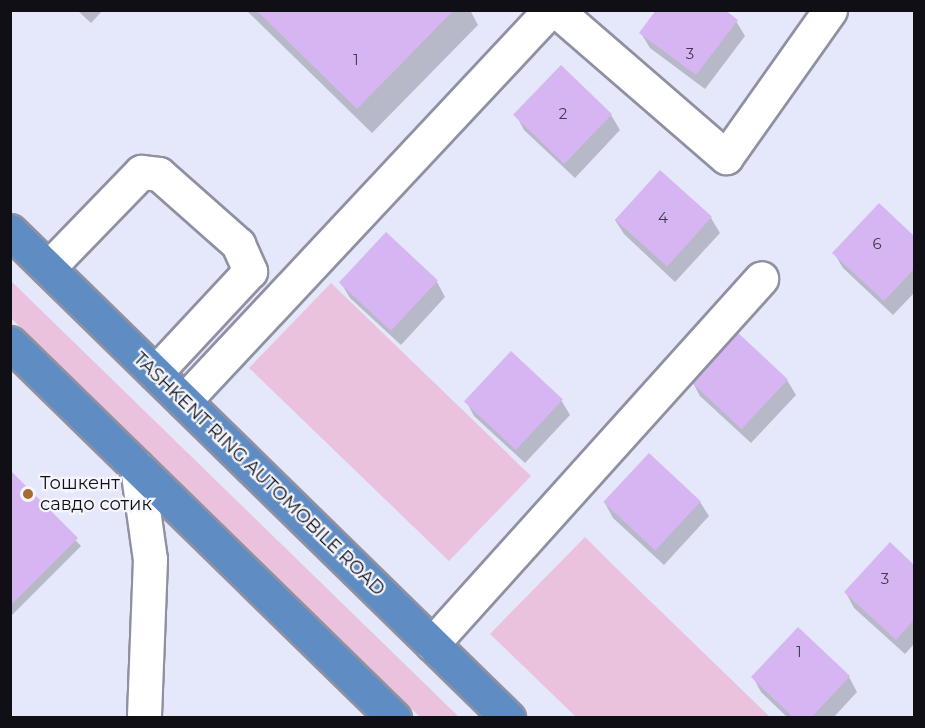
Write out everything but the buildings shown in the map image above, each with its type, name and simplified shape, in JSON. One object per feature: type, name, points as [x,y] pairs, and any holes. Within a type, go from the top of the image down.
[{"type":"highway","name":"TASHKENT RING AUTOMOBILE ROAD","points":[[10,231],[508,717]]},
{"type":"highway","points":[[10,343],[394,717]]},
{"type":"street","points":[[184,401],[550,10]]},
{"type":"street","points":[[556,10],[726,157],[830,10]]},
{"type":"street","points":[[48,268],[141,171],[159,174],[238,244],[250,271],[155,373]]},
{"type":"street","points":[[432,644],[761,278]]},
{"type":"street","points":[[137,466],[150,559],[144,717]]},
{"type":"shaded area","points":[[10,281],[459,717],[420,717],[11,318]]},
{"type":"shaded area","points":[[331,283],[531,476],[449,561],[249,368]]},
{"type":"shaded area","points":[[585,537],[770,717],[576,717],[490,634]]},
{"type":"place","name":"Тошкент савдо сотик","points":[[28,494]]}]
